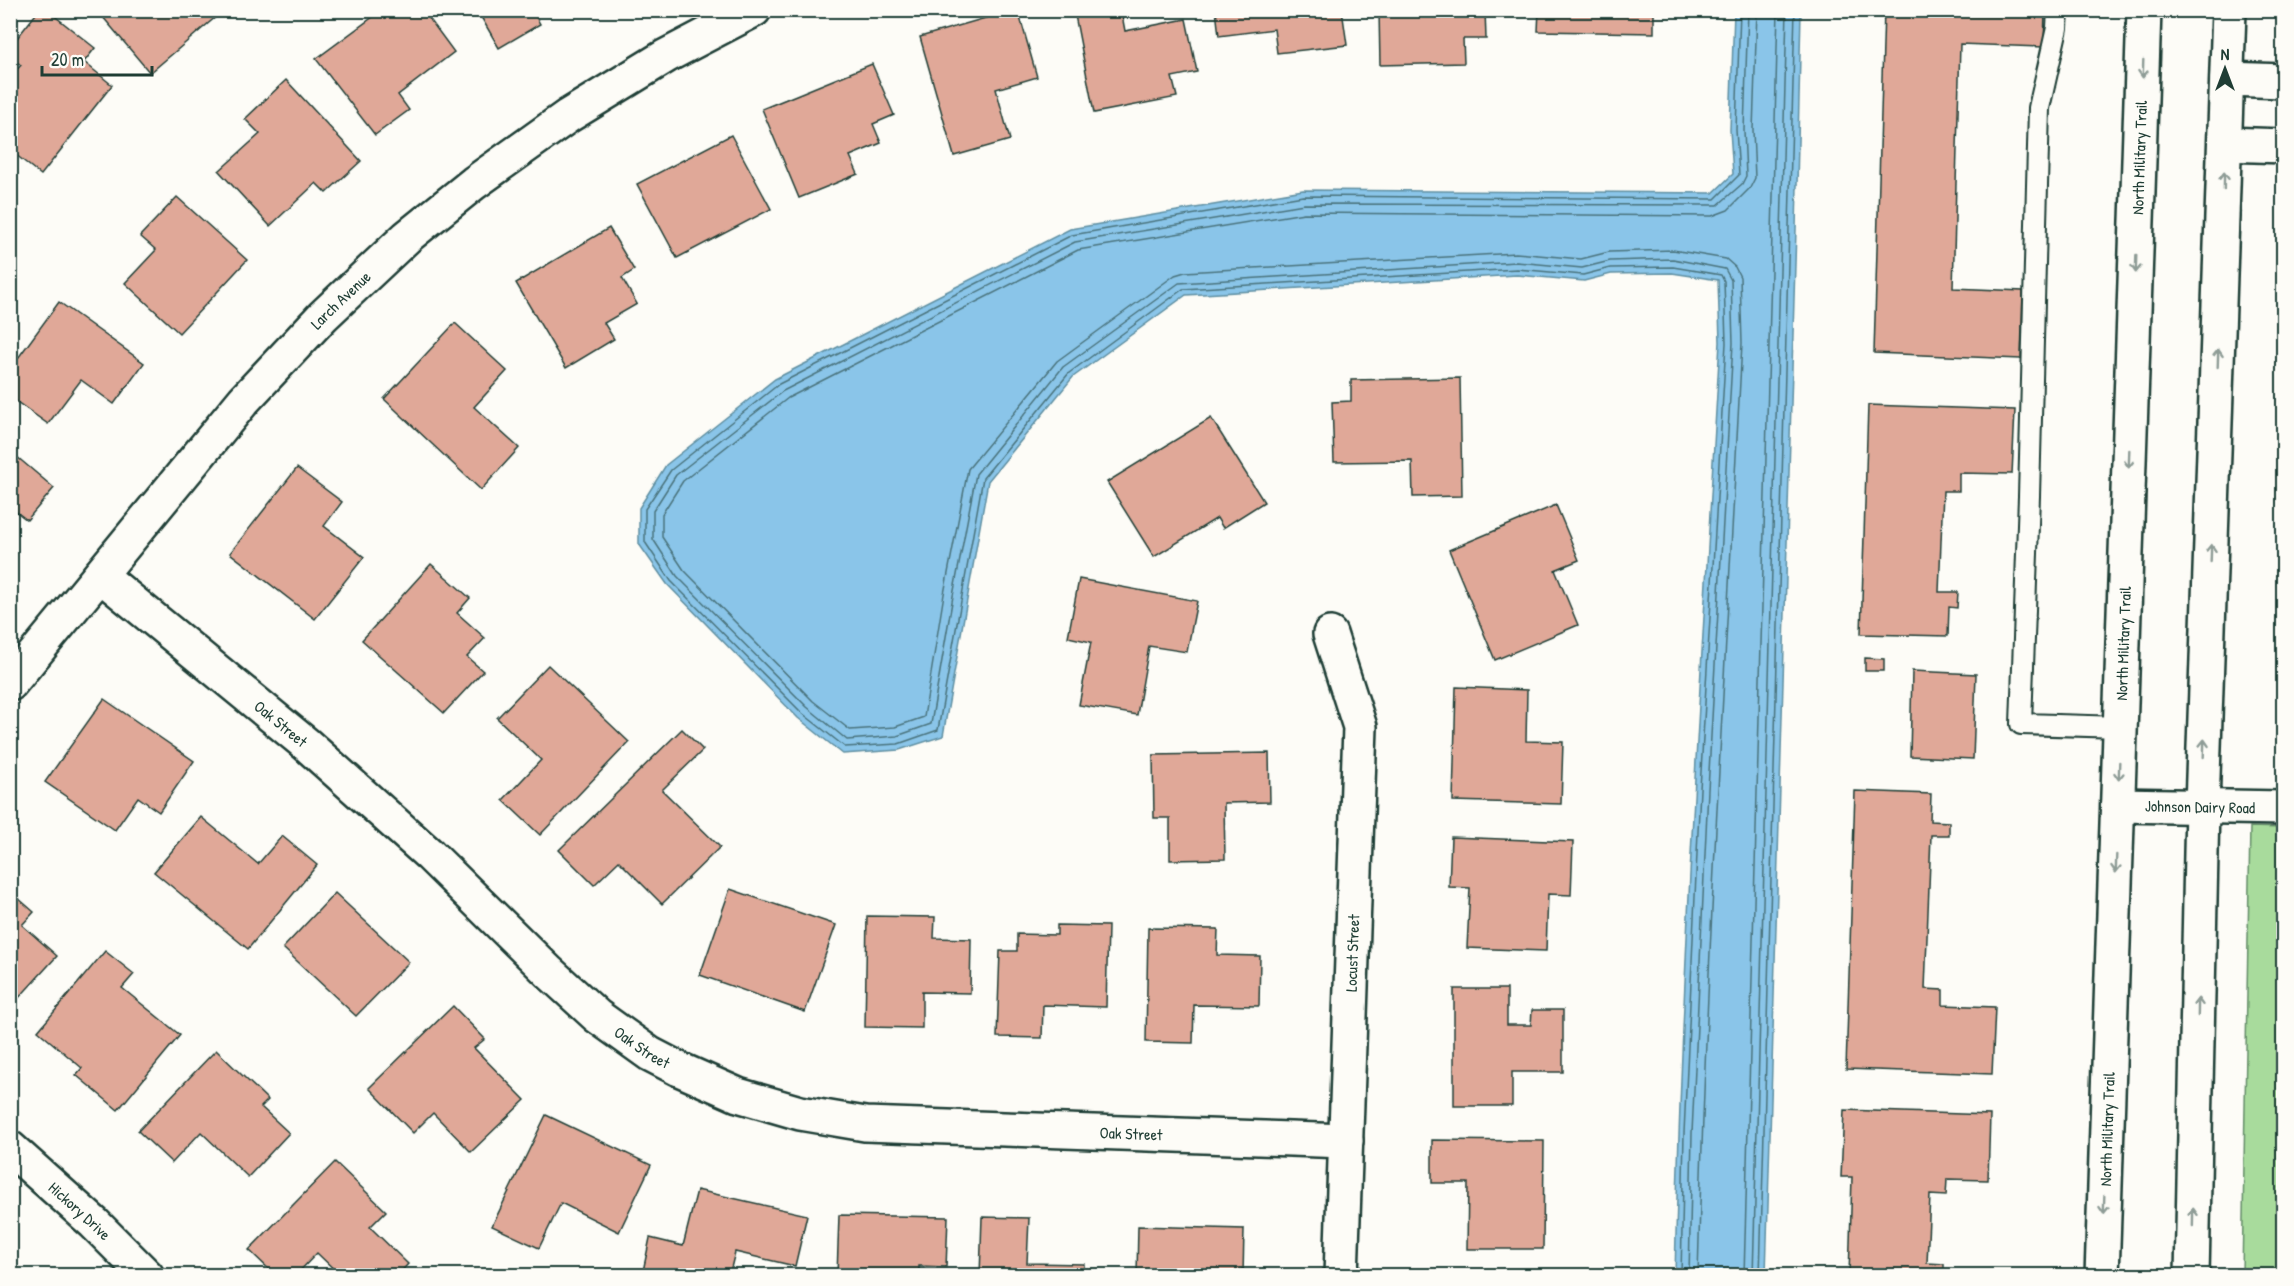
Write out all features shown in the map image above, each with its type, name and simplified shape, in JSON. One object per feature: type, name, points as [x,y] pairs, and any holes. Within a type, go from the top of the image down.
[{"type":"street","name":"Larch Avenue","points":[[10,684],[244,400],[323,316],[407,237],[474,183],[568,116],[666,56],[754,10]]},
{"type":"street","name":"North Military Trail","points":[[2102,1275],[2144,10]]},
{"type":"street","points":[[2192,1275],[2202,806],[2229,10]]},
{"type":"street","points":[[2227,79],[2283,81]]},
{"type":"street","points":[[2225,144],[2283,146]]},
{"type":"street","name":"Oak Street","points":[[100,575],[306,744],[430,855],[597,1016],[650,1054],[678,1070],[738,1095],[800,1113],[865,1124],[1346,1141]]},
{"type":"street","name":"Locust Street","points":[[1330,634],[1360,727],[1341,1275]]},
{"type":"street","name":"Johnson Dairy Road","points":[[2118,805],[2283,808]]},
{"type":"street","name":"Hickory Drive","points":[[10,1148],[94,1223],[147,1275]]},
{"type":"lane","points":[[2058,10],[2057,28],[2040,108],[2020,724],[2121,727]]},
{"type":"green space","points":[[2250,827],[2283,828],[2283,1275],[2242,1275]]},
{"type":"water","points":[[1734,11],[1801,11],[1766,1275],[1675,1276],[1688,925],[1720,342],[1718,280],[1672,273],[1611,274],[1584,281],[1517,275],[1186,295],[1073,377],[988,481],[943,736],[899,750],[843,754],[798,718],[667,584],[639,544],[639,508],[666,465],[775,379],[1070,229],[1303,190],[1713,193],[1733,174],[1730,130]]},
{"type":"building","points":[[39,10],[47,10],[95,48],[84,62],[112,85],[41,175],[10,150],[10,77],[21,65],[10,57],[10,47]]},
{"type":"building","points":[[97,10],[224,10],[150,73]]},
{"type":"building","points":[[370,10],[423,10],[454,52],[398,95],[409,110],[375,135],[316,59],[374,16]]},
{"type":"building","points":[[477,10],[532,10],[540,24],[499,48]]},
{"type":"building","points":[[1018,10],[1037,77],[996,89],[1010,140],[954,156],[920,37]]},
{"type":"building","points":[[1074,10],[1121,10],[1125,31],[1186,19],[1197,72],[1172,77],[1177,97],[1094,113]]},
{"type":"building","points":[[1216,10],[1342,10],[1347,45],[1277,53],[1274,29],[1219,36]]},
{"type":"building","points":[[1379,10],[1485,10],[1486,39],[1463,39],[1464,63],[1380,65]]},
{"type":"building","points":[[1539,10],[1654,10],[1654,33],[1538,31]]},
{"type":"building","points":[[1884,10],[2045,10],[2044,47],[1960,44],[1953,288],[2023,291],[2021,359],[1874,353]]},
{"type":"building","points":[[872,64],[894,115],[873,124],[881,143],[850,156],[858,174],[799,198],[762,109]]},
{"type":"building","points":[[286,80],[361,161],[326,193],[316,183],[270,226],[219,171],[260,134],[245,119]]},
{"type":"building","points":[[731,135],[771,209],[677,258],[637,184]]},
{"type":"building","points":[[177,197],[247,260],[179,333],[125,283],[156,250],[140,236]]},
{"type":"building","points":[[609,228],[634,270],[622,278],[637,304],[604,323],[614,339],[566,368],[516,283]]},
{"type":"building","points":[[59,302],[144,363],[114,404],[81,380],[48,424],[10,397],[10,369]]},
{"type":"building","points":[[455,323],[507,371],[474,407],[519,448],[481,490],[384,399]]},
{"type":"building","points":[[1460,378],[1462,496],[1413,497],[1412,461],[1334,462],[1332,402],[1351,401],[1351,380]]},
{"type":"building","points":[[1868,405],[2015,410],[2012,474],[1959,473],[1959,491],[1943,491],[1939,592],[1958,592],[1957,608],[1949,607],[1948,636],[1861,634]]},
{"type":"building","points":[[1211,418],[1264,502],[1223,528],[1217,518],[1154,557],[1107,482]]},
{"type":"building","points":[[10,451],[54,488],[27,520],[10,507]]},
{"type":"building","points":[[297,468],[342,502],[324,526],[364,557],[315,619],[230,553]]},
{"type":"building","points":[[1556,505],[1579,560],[1555,570],[1578,625],[1495,660],[1449,550]]},
{"type":"building","points":[[431,564],[470,598],[457,613],[485,638],[467,657],[483,671],[444,713],[362,640]]},
{"type":"building","points":[[1079,579],[1197,601],[1187,652],[1149,646],[1137,715],[1079,705],[1091,642],[1068,637]]},
{"type":"building","points":[[1865,658],[1884,659],[1884,671],[1865,671]]},
{"type":"building","points":[[548,665],[629,742],[540,835],[503,800],[541,760],[497,718]]},
{"type":"building","points":[[1912,671],[1976,674],[1973,759],[1910,756]]},
{"type":"building","points":[[1456,687],[1527,690],[1526,741],[1563,742],[1561,804],[1453,801]]},
{"type":"building","points":[[104,699],[194,761],[159,812],[138,797],[115,830],[45,782]]},
{"type":"building","points":[[682,729],[703,750],[662,790],[720,847],[662,904],[619,861],[594,885],[559,850]]},
{"type":"building","points":[[1269,753],[1270,802],[1224,803],[1225,859],[1170,860],[1170,818],[1154,818],[1153,755]]},
{"type":"building","points":[[1855,791],[1931,794],[1930,821],[1949,822],[1949,835],[1931,835],[1925,989],[1943,990],[1943,1005],[1995,1007],[1992,1074],[1846,1069]]},
{"type":"building","points":[[201,817],[258,864],[282,836],[317,865],[248,949],[154,872]]},
{"type":"building","points":[[1451,837],[1573,842],[1571,895],[1548,894],[1546,951],[1467,948],[1470,888],[1449,887]]},
{"type":"building","points":[[730,889],[836,925],[805,1012],[700,975]]},
{"type":"building","points":[[10,891],[34,912],[22,925],[57,956],[16,1001],[10,995]]},
{"type":"building","points":[[335,893],[409,962],[356,1016],[283,948]]},
{"type":"building","points":[[867,916],[935,917],[934,938],[971,939],[970,993],[922,992],[922,1028],[865,1027]]},
{"type":"building","points":[[1057,925],[1108,926],[1106,1007],[1043,1005],[1042,1038],[997,1037],[1000,951],[1017,951],[1017,934],[1057,935]]},
{"type":"building","points":[[1148,928],[1218,929],[1217,955],[1260,956],[1259,1006],[1194,1005],[1193,1043],[1146,1042]]},
{"type":"building","points":[[105,951],[134,974],[122,988],[180,1035],[118,1110],[76,1075],[82,1068],[38,1031]]},
{"type":"building","points":[[1454,989],[1507,989],[1507,1025],[1531,1025],[1532,1010],[1563,1010],[1563,1072],[1512,1072],[1512,1106],[1454,1106]]},
{"type":"building","points":[[453,1006],[485,1039],[474,1048],[525,1100],[471,1152],[433,1113],[413,1133],[369,1088]]},
{"type":"building","points":[[216,1050],[268,1100],[261,1107],[289,1133],[248,1177],[201,1132],[172,1163],[138,1131]]},
{"type":"building","points":[[1844,1110],[1990,1115],[1988,1180],[1947,1179],[1946,1196],[1930,1195],[1927,1263],[1944,1264],[1944,1276],[1849,1276],[1852,1177],[1841,1177]]},
{"type":"building","points":[[546,1115],[651,1165],[619,1232],[561,1203],[539,1248],[492,1226]]},
{"type":"building","points":[[1432,1140],[1544,1141],[1543,1249],[1467,1249],[1468,1183],[1432,1183]]},
{"type":"building","points":[[335,1162],[386,1211],[370,1227],[408,1264],[397,1276],[341,1276],[317,1253],[295,1276],[276,1276],[249,1250]]},
{"type":"building","points":[[697,1190],[807,1215],[795,1266],[735,1252],[729,1276],[642,1276],[650,1238],[683,1246]]},
{"type":"building","points":[[839,1215],[948,1217],[946,1267],[919,1266],[919,1276],[837,1276]]},
{"type":"building","points":[[982,1217],[1029,1218],[1027,1263],[1084,1264],[1084,1276],[980,1276]]},
{"type":"building","points":[[1138,1226],[1244,1229],[1243,1276],[1137,1276]]}]
